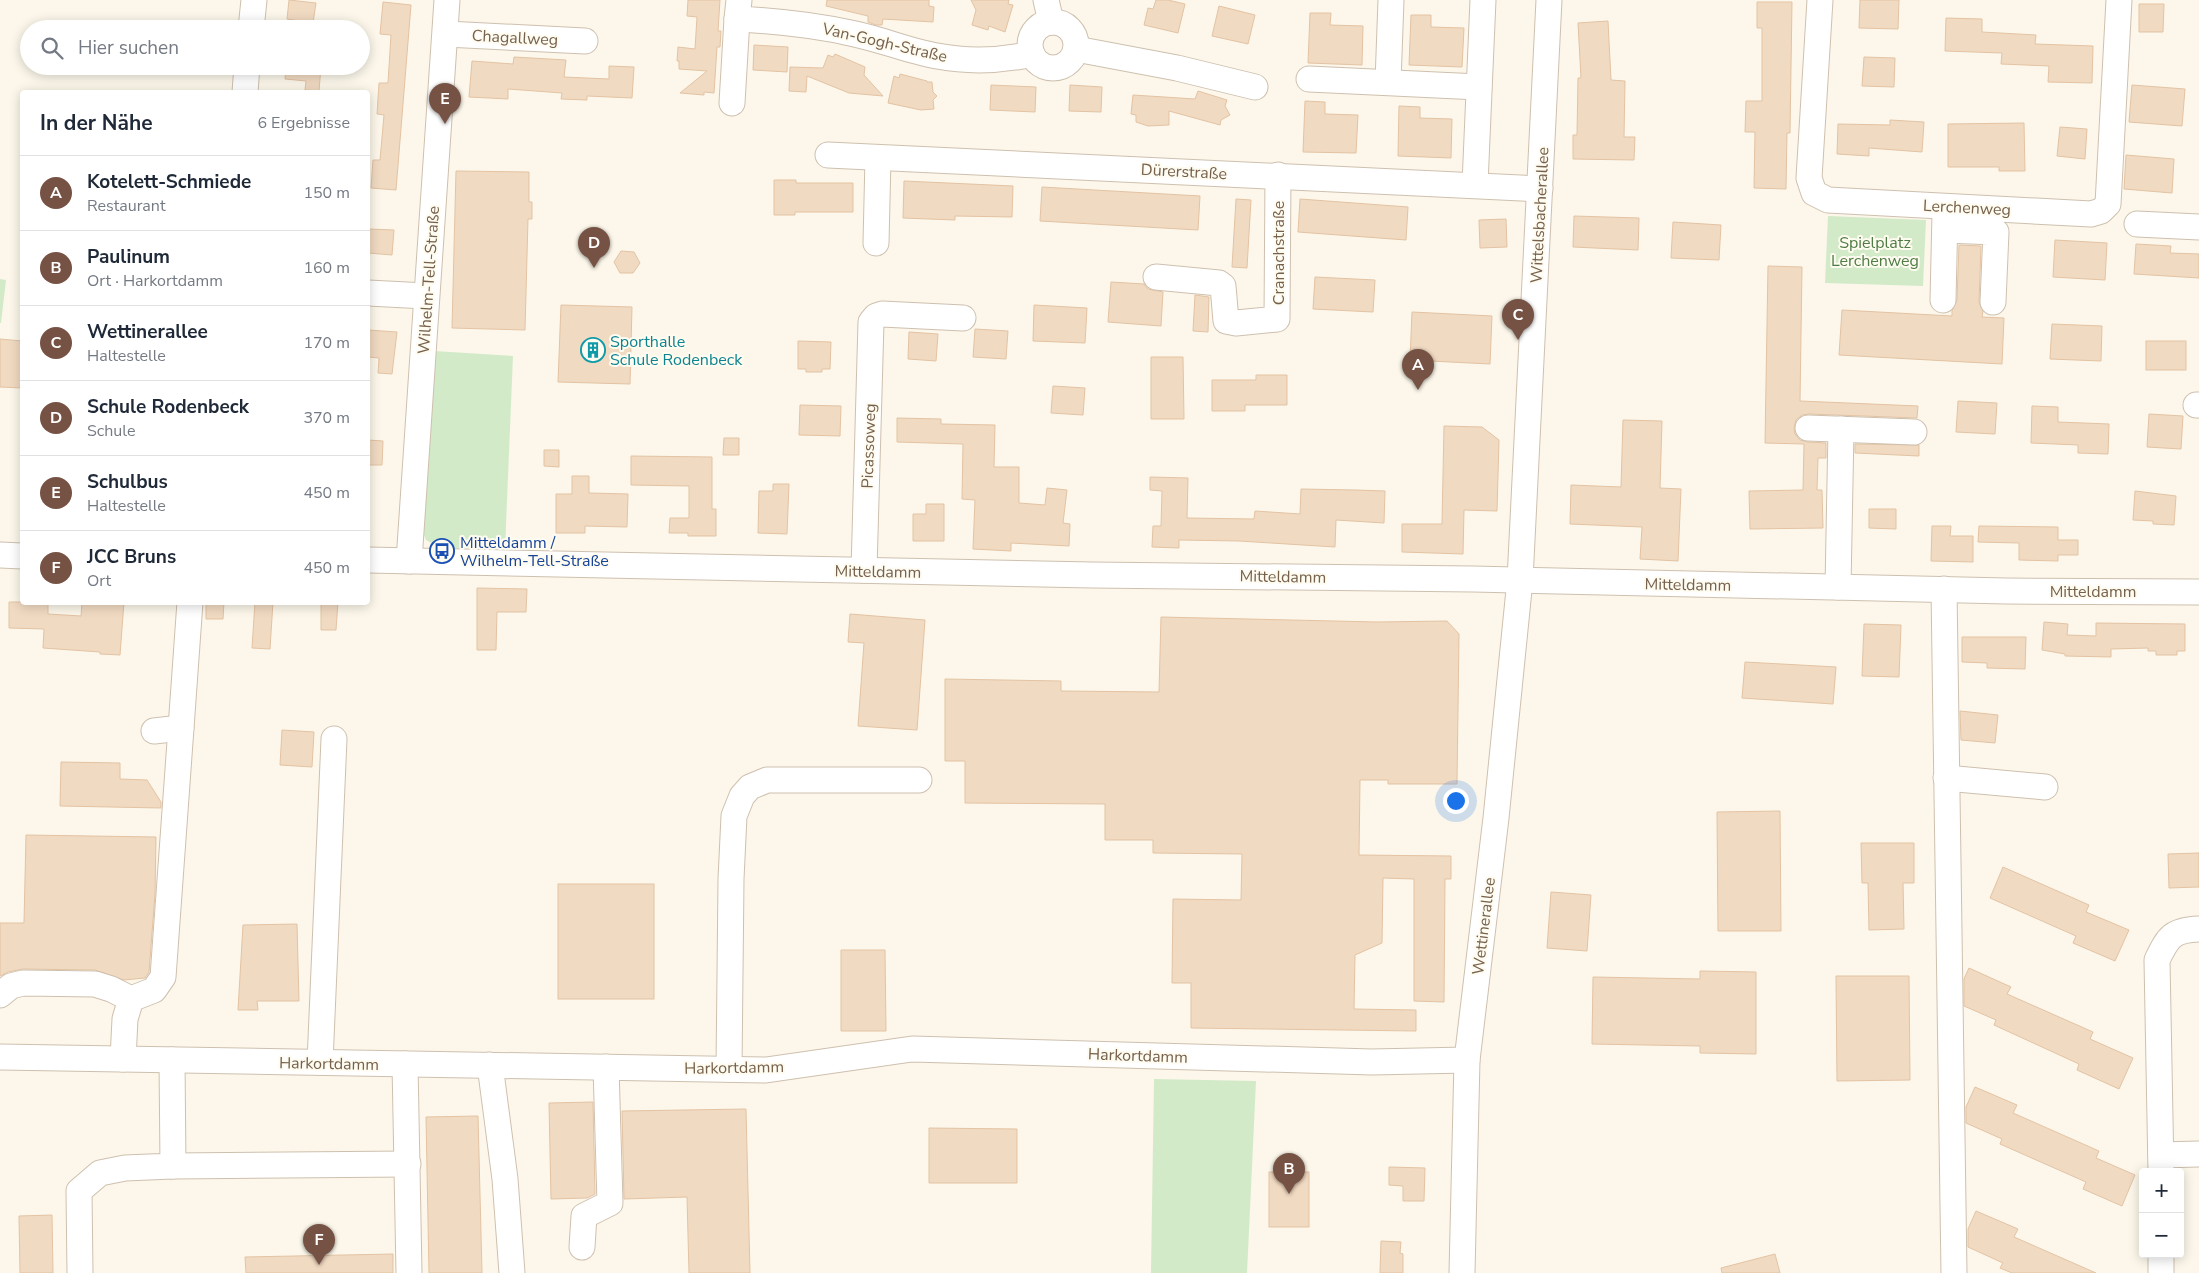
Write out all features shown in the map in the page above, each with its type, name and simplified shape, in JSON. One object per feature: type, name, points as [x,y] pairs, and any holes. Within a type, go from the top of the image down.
[{"type":"street","points":[[252,20],[254,0]]},
{"type":"street","name":"Wilhelm-Tell-Straße","points":[[409,560],[447,0]]},
{"type":"street","points":[[1388,82],[1391,0]]},
{"type":"street","points":[[1475,184],[1483,0]]},
{"type":"street","name":"Wittelsbacherallee","points":[[1520,580],[1549,0]]},
{"type":"street","name":"Lerchenweg","points":[[1820,0],[1810,178],[1814,192],[1828,200],[1945,218],[2090,214],[2101,211],[2108,204],[2119,0]]},
{"type":"street","name":"Van-Gogh-Straße","points":[[732,103],[738,10],[856,34],[936,56],[974,60],[1006,60],[1032,54]]},
{"type":"street","points":[[1048,11],[1070,29],[1076,38],[1076,49],[1073,58],[1066,65],[1056,68],[1046,67],[1038,62],[1032,54],[1030,46],[1031,37],[1043,24],[1048,11]]},
{"type":"street","name":"Chagallweg","points":[[446,34],[585,41]]},
{"type":"street","points":[[1076,49],[1177,68],[1255,87]]},
{"type":"street","points":[[245,90],[247,75]]},
{"type":"street","points":[[1309,79],[1479,87]]},
{"type":"street","name":"Dürerstraße","points":[[828,155],[1475,184],[1540,189]]},
{"type":"street","points":[[876,243],[878,158]]},
{"type":"street","name":"Cranachstraße","points":[[1156,277],[1219,283],[1223,286],[1226,321],[1278,319],[1278,175]]},
{"type":"street","points":[[1942,300],[1945,218],[1996,232],[1993,302]]},
{"type":"street","points":[[2137,224],[2199,227]]},
{"type":"street","points":[[370,293],[426,296]]},
{"type":"street","name":"Picassoweg","points":[[864,570],[872,322],[876,316],[882,314],[963,318]]},
{"type":"street","points":[[1808,428],[1914,432]]},
{"type":"street","points":[[1838,587],[1841,429]]},
{"type":"street","points":[[0,555],[20,556]]},
{"type":"street","name":"Mitteldamm","points":[[370,560],[2199,592]]},
{"type":"street","name":"Wettinerallee","points":[[1462,1273],[1467,1060],[1496,818],[1520,580]]},
{"type":"street","points":[[1944,589],[1954,1273]]},
{"type":"street","points":[[0,995],[11,986],[23,983],[94,984],[131,999],[154,990],[163,977],[190,605]]},
{"type":"street","points":[[154,731],[181,728]]},
{"type":"street","points":[[320,1062],[334,739]]},
{"type":"street","points":[[1946,778],[2045,787]]},
{"type":"street","points":[[729,1069],[731,870],[734,816],[742,796],[750,786],[767,780],[919,780]]},
{"type":"street","points":[[2199,929],[2180,930],[2165,943],[2157,960],[2161,1163],[2199,1154]]},
{"type":"street","points":[[123,1059],[125,1018],[131,999]]},
{"type":"street","name":"Harkortdamm","points":[[0,1057],[766,1070],[912,1049],[1372,1062],[1467,1060]]},
{"type":"street","points":[[172,1060],[173,1166]]},
{"type":"street","points":[[405,1064],[409,1273]]},
{"type":"street","points":[[490,1065],[505,1179],[512,1273]]},
{"type":"street","points":[[582,1247],[584,1216],[610,1203],[606,1067]]},
{"type":"street","points":[[80,1273],[79,1191],[100,1173],[125,1168],[173,1166],[408,1164]]},
{"type":"street","points":[[2160,1273],[2161,1258]]},
{"type":"green space","name":"Spielplatz Lerchenweg","points":[[1828,216],[1926,220],[1923,286],[1825,283]]},
{"type":"green space","points":[[0,279],[6,280],[1,323],[0,323]]},
{"type":"green space","points":[[434,351],[513,356],[505,549],[440,548],[426,540],[423,532]]},
{"type":"green space","points":[[1154,1079],[1256,1081],[1247,1273],[1151,1273]]},
{"type":"building","points":[[289,0],[316,3],[313,20],[287,19]]},
{"type":"building","points":[[688,0],[720,0],[718,31],[721,31],[720,47],[717,47],[714,93],[704,92],[704,95],[680,93],[707,71],[679,69],[679,61],[677,61],[678,47],[695,49],[697,17],[687,16]]},
{"type":"building","points":[[827,0],[929,0],[929,6],[934,7],[933,22],[883,19],[882,25],[876,25],[868,22],[868,16],[826,6]]},
{"type":"building","points":[[971,0],[1009,0],[1008,4],[1013,5],[1005,32],[989,26],[988,30],[972,25],[976,10]]},
{"type":"building","points":[[1156,0],[1168,0],[1185,4],[1178,33],[1144,25],[1148,8],[1153,9]]},
{"type":"building","points":[[1860,0],[1899,0],[1898,29],[1859,28]]},
{"type":"building","points":[[383,2],[411,5],[396,190],[371,188],[373,160],[380,160],[384,115],[377,114],[379,83],[388,83],[391,35],[380,34]]},
{"type":"building","points":[[1757,2],[1792,2],[1790,133],[1787,133],[1786,189],[1754,188],[1755,132],[1745,132],[1746,101],[1762,101],[1762,28],[1757,28]]},
{"type":"building","points":[[2139,4],[2164,4],[2163,32],[2139,32]]},
{"type":"building","points":[[1219,6],[1255,15],[1248,44],[1212,36]]},
{"type":"building","points":[[1310,13],[1331,13],[1330,25],[1363,26],[1362,65],[1308,63]]},
{"type":"building","points":[[1411,15],[1431,15],[1431,27],[1464,28],[1462,67],[1409,65]]},
{"type":"building","points":[[1946,18],[1982,19],[1982,32],[2036,35],[2035,44],[2093,46],[2092,83],[2048,82],[2049,66],[2001,64],[2002,53],[1945,51]]},
{"type":"building","points":[[1608,21],[1611,80],[1625,81],[1624,137],[1635,137],[1634,160],[1573,159],[1573,135],[1577,135],[1578,78],[1581,78],[1578,23]]},
{"type":"building","points":[[754,45],[788,47],[787,72],[753,70]]},
{"type":"building","points":[[835,54],[865,67],[864,75],[883,96],[849,93],[807,76],[806,92],[789,91],[790,67],[823,68],[828,55],[833,57]]},
{"type":"building","points":[[514,57],[566,60],[564,77],[609,79],[609,66],[634,67],[632,98],[587,96],[587,100],[561,99],[562,93],[508,89],[508,99],[469,97],[472,61],[513,64]]},
{"type":"building","points":[[1864,57],[1895,58],[1894,87],[1862,86]]},
{"type":"building","points":[[900,74],[932,82],[933,92],[937,96],[933,100],[934,109],[921,110],[888,103],[894,76],[899,78]]},
{"type":"building","points":[[285,75],[320,75],[319,90],[305,90],[306,81],[285,79]]},
{"type":"building","points":[[991,85],[1036,87],[1035,112],[990,110]]},
{"type":"building","points":[[1070,85],[1102,87],[1101,112],[1069,111]]},
{"type":"building","points":[[2132,85],[2185,89],[2182,126],[2129,122]]},
{"type":"building","points":[[1198,91],[1227,100],[1225,106],[1230,115],[1221,120],[1220,125],[1169,111],[1169,125],[1148,126],[1136,122],[1136,115],[1131,114],[1133,95],[1195,99]]},
{"type":"building","points":[[1305,101],[1325,102],[1325,114],[1358,115],[1356,153],[1303,152]]},
{"type":"building","points":[[1399,106],[1420,107],[1420,118],[1452,119],[1451,158],[1398,156]]},
{"type":"building","points":[[1890,120],[1924,122],[1922,152],[1869,148],[1869,156],[1837,154],[1838,124],[1890,125]]},
{"type":"building","points":[[2024,123],[2025,171],[1999,171],[1999,167],[1948,167],[1948,124]]},
{"type":"building","points":[[2060,127],[2087,129],[2085,159],[2057,156]]},
{"type":"building","points":[[2126,155],[2174,159],[2172,193],[2124,189]]},
{"type":"building","points":[[456,171],[529,172],[529,202],[532,202],[532,219],[528,219],[525,330],[452,328]]},
{"type":"building","points":[[774,180],[796,180],[796,183],[853,183],[853,212],[795,212],[795,215],[774,215]]},
{"type":"building","points":[[904,181],[1013,186],[1012,217],[955,216],[955,220],[903,218]]},
{"type":"building","points":[[1042,187],[1200,196],[1198,230],[1040,221]]},
{"type":"building","points":[[1236,199],[1251,200],[1247,268],[1232,267]]},
{"type":"building","points":[[1300,199],[1408,207],[1406,240],[1298,232]]},
{"type":"building","points":[[1574,216],[1639,218],[1638,250],[1573,247]]},
{"type":"building","points":[[1506,219],[1507,247],[1480,248],[1479,220]]},
{"type":"building","points":[[1673,222],[1721,225],[1719,260],[1671,258]]},
{"type":"building","points":[[370,229],[394,230],[392,255],[370,253]]},
{"type":"building","points":[[2055,240],[2107,243],[2105,280],[2053,277]]},
{"type":"building","points":[[2136,244],[2171,246],[2170,253],[2199,254],[2199,278],[2134,274]]},
{"type":"building","points":[[1959,245],[1981,246],[1979,302],[1983,311],[1982,317],[2004,318],[2002,364],[1839,355],[1842,310],[1952,316],[1952,310],[1957,300]]},
{"type":"building","points":[[621,251],[634,252],[640,263],[633,273],[620,273],[614,262]]},
{"type":"building","points":[[1768,266],[1802,267],[1800,401],[1918,406],[1917,418],[1809,414],[1802,415],[1796,420],[1795,434],[1800,440],[1826,443],[1826,458],[1818,458],[1817,490],[1822,490],[1823,528],[1750,529],[1749,491],[1803,490],[1804,444],[1765,443]]},
{"type":"building","points":[[1315,277],[1375,280],[1373,312],[1313,309]]},
{"type":"building","points":[[1111,282],[1144,284],[1148,289],[1163,292],[1161,326],[1108,322]]},
{"type":"building","points":[[1195,295],[1209,297],[1208,332],[1193,331]]},
{"type":"building","name":"Sporthalle Schule Rodenbeck","points":[[561,305],[632,307],[630,384],[558,382]]},
{"type":"building","points":[[1034,305],[1087,308],[1085,343],[1033,341]]},
{"type":"building","points":[[1412,312],[1492,316],[1490,364],[1410,360]]},
{"type":"building","points":[[2052,324],[2102,326],[2101,361],[2050,359]]},
{"type":"building","points":[[975,329],[1008,331],[1006,359],[973,357]]},
{"type":"building","points":[[370,330],[397,332],[392,374],[378,373],[379,358],[370,357]]},
{"type":"building","points":[[909,332],[938,334],[936,361],[908,359]]},
{"type":"building","points":[[0,339],[20,341],[20,388],[0,387]]},
{"type":"building","points":[[798,341],[831,342],[830,369],[822,369],[822,372],[806,372],[806,369],[798,369]]},
{"type":"building","points":[[2146,341],[2186,341],[2186,370],[2146,370]]},
{"type":"building","points":[[1151,357],[1183,357],[1184,419],[1151,419]]},
{"type":"building","points":[[1256,375],[1287,375],[1287,405],[1245,405],[1245,411],[1212,411],[1212,380],[1256,380]]},
{"type":"building","points":[[1053,386],[1085,388],[1083,415],[1051,413]]},
{"type":"building","points":[[1958,401],[1997,403],[1995,434],[1956,432]]},
{"type":"building","points":[[800,405],[841,406],[840,436],[799,435]]},
{"type":"building","points":[[2032,406],[2058,407],[2058,422],[2109,424],[2108,454],[2078,453],[2078,445],[2031,443]]},
{"type":"building","points":[[2149,414],[2183,416],[2181,449],[2147,447]]},
{"type":"building","points":[[897,418],[941,419],[941,424],[995,425],[994,467],[1019,467],[1019,503],[1045,505],[1047,488],[1067,490],[1063,523],[1070,524],[1069,546],[1011,543],[1011,551],[973,549],[975,500],[962,499],[963,444],[897,442]]},
{"type":"building","points":[[1623,420],[1662,421],[1660,488],[1681,489],[1678,561],[1640,559],[1642,527],[1570,524],[1571,485],[1621,487]]},
{"type":"building","points":[[1444,426],[1482,427],[1499,440],[1497,511],[1464,510],[1463,554],[1402,552],[1402,524],[1442,524]]},
{"type":"building","points":[[724,438],[739,438],[739,455],[723,455]]},
{"type":"building","points":[[370,440],[383,441],[382,465],[370,465]]},
{"type":"building","points":[[1855,444],[1919,445],[1919,456],[1855,453]]},
{"type":"building","points":[[544,450],[559,450],[559,467],[544,466]]},
{"type":"building","points":[[631,456],[712,457],[712,509],[716,509],[716,536],[688,536],[688,533],[669,533],[670,518],[689,518],[689,486],[631,485]]},
{"type":"building","points":[[572,476],[589,476],[589,493],[628,494],[627,527],[585,526],[585,533],[556,533],[556,494],[572,494]]},
{"type":"building","points":[[1150,477],[1188,478],[1187,518],[1254,519],[1255,511],[1300,514],[1301,489],[1356,490],[1385,491],[1384,523],[1336,520],[1335,547],[1239,541],[1179,540],[1179,548],[1152,547],[1153,526],[1161,526],[1162,491],[1150,490]]},
{"type":"building","points":[[773,484],[789,484],[787,534],[758,533],[759,491],[773,491]]},
{"type":"building","points":[[2135,491],[2176,496],[2174,525],[2153,524],[2153,521],[2133,520]]},
{"type":"building","points":[[926,504],[944,504],[944,541],[913,541],[913,514],[926,514]]},
{"type":"building","points":[[1869,509],[1896,509],[1896,529],[1869,528]]},
{"type":"building","points":[[1932,526],[1951,526],[1950,536],[1973,536],[1973,562],[1931,561]]},
{"type":"building","points":[[1979,526],[2058,527],[2058,540],[2078,540],[2078,555],[2058,555],[2058,561],[2019,560],[2019,543],[1978,542]]},
{"type":"building","points":[[477,588],[527,589],[526,612],[497,612],[496,650],[477,650]]},
{"type":"building","points":[[9,602],[20,602],[20,605],[48,605],[48,614],[81,616],[82,605],[124,605],[120,655],[43,648],[44,629],[9,628]]},
{"type":"building","points":[[206,605],[224,605],[223,619],[206,619]]},
{"type":"building","points":[[255,605],[273,605],[270,649],[252,648]]},
{"type":"building","points":[[321,605],[338,605],[336,630],[321,630]]},
{"type":"building","points":[[850,614],[925,620],[917,730],[858,726],[864,643],[848,642]]},
{"type":"building","points":[[1161,617],[1377,622],[1447,621],[1459,634],[1457,784],[1388,784],[1388,780],[1360,780],[1359,855],[1451,856],[1451,879],[1445,879],[1444,1002],[1414,1001],[1414,879],[1383,878],[1382,943],[1355,955],[1354,1009],[1416,1010],[1416,1031],[1191,1028],[1191,983],[1172,983],[1173,899],[1241,900],[1242,854],[1153,853],[1153,840],[1105,840],[1105,804],[965,803],[965,761],[945,761],[945,679],[1061,681],[1061,691],[1159,692]]},
{"type":"building","points":[[2044,622],[2068,624],[2067,635],[2096,636],[2096,623],[2185,624],[2185,651],[2177,651],[2177,655],[2156,655],[2156,651],[2148,651],[2148,648],[2111,649],[2111,657],[2065,656],[2065,654],[2042,650]]},
{"type":"building","points":[[1864,624],[1901,625],[1899,677],[1862,676]]},
{"type":"building","points":[[1962,637],[2026,637],[2025,669],[1987,668],[1987,663],[1962,662]]},
{"type":"building","points":[[1745,662],[1836,667],[1833,704],[1742,698]]},
{"type":"building","points":[[1960,711],[1998,715],[1995,743],[1961,740]]},
{"type":"building","points":[[282,730],[314,732],[312,767],[280,765]]},
{"type":"building","points":[[61,762],[120,763],[120,779],[147,780],[161,802],[161,808],[60,806]]},
{"type":"building","points":[[1780,811],[1781,931],[1718,931],[1717,812]]},
{"type":"building","points":[[26,835],[156,837],[155,894],[149,972],[145,978],[124,980],[95,970],[23,969],[0,976],[0,923],[24,923]]},
{"type":"building","points":[[1861,843],[1914,843],[1914,883],[1903,883],[1904,929],[1869,930],[1868,883],[1862,883]]},
{"type":"building","points":[[2199,853],[2199,887],[2169,888],[2168,854]]},
{"type":"building","points":[[2003,867],[2089,905],[2086,912],[2129,930],[2115,961],[2073,943],[2076,936],[1990,898]]},
{"type":"building","points":[[558,884],[654,884],[654,999],[558,999]]},
{"type":"building","points":[[1551,892],[1591,895],[1587,951],[1547,948]]},
{"type":"building","points":[[297,924],[299,1001],[257,1001],[258,1010],[238,1010],[243,925]]},
{"type":"building","points":[[841,950],[885,950],[886,1031],[841,1031]]},
{"type":"building","points":[[1969,968],[2011,987],[2007,994],[2093,1032],[2090,1039],[2133,1058],[2119,1089],[2077,1070],[2079,1064],[1994,1025],[1996,1020],[1964,1006],[1964,979]]},
{"type":"building","points":[[1700,971],[1756,972],[1756,1054],[1700,1053],[1700,1046],[1592,1044],[1593,977],[1700,979]]},
{"type":"building","points":[[1836,976],[1909,976],[1910,1080],[1837,1081]]},
{"type":"building","points":[[1975,1087],[2017,1105],[2013,1113],[2099,1151],[2096,1158],[2135,1175],[2122,1206],[2083,1189],[2086,1182],[2000,1144],[2002,1139],[1966,1123],[1966,1107]]},
{"type":"building","points":[[593,1102],[595,1194],[587,1198],[551,1199],[549,1103]]},
{"type":"building","points":[[746,1109],[750,1273],[689,1273],[687,1197],[624,1199],[622,1111]]},
{"type":"building","points":[[478,1116],[482,1273],[429,1273],[426,1117]]},
{"type":"building","points":[[929,1128],[1017,1129],[1017,1183],[929,1183]]},
{"type":"building","points":[[1389,1167],[1425,1168],[1424,1201],[1403,1201],[1403,1186],[1389,1185]]},
{"type":"building","points":[[1269,1172],[1309,1172],[1309,1227],[1269,1227]]},
{"type":"building","points":[[1976,1211],[2018,1229],[2014,1237],[2096,1273],[2012,1273],[2000,1268],[2003,1263],[1968,1247],[1968,1229]]},
{"type":"building","points":[[52,1215],[53,1273],[20,1273],[19,1216]]},
{"type":"building","points":[[1381,1241],[1401,1242],[1400,1253],[1403,1254],[1403,1273],[1380,1273]]},
{"type":"building","points":[[393,1254],[393,1273],[246,1273],[245,1257]]},
{"type":"building","points":[[1775,1254],[1780,1273],[1722,1273],[1721,1268]]},
{"type":"place","name":"Schulbus","points":[[445,124]]},
{"type":"place","name":"Schule Rodenbeck","points":[[594,268]]},
{"type":"place","name":"Wettinerallee","points":[[1518,340]]},
{"type":"place","name":"Sporthalle Schule Rodenbeck","points":[[593,350]]},
{"type":"place","name":"Kotelett-Schmiede","points":[[1418,390]]},
{"type":"place","name":"Mitteldamm / Wilhelm-Tell-Straße","points":[[442,551]]},
{"type":"place","name":"Paulinum","points":[[1289,1194]]},
{"type":"place","name":"JCC Bruns","points":[[319,1265]]}]
